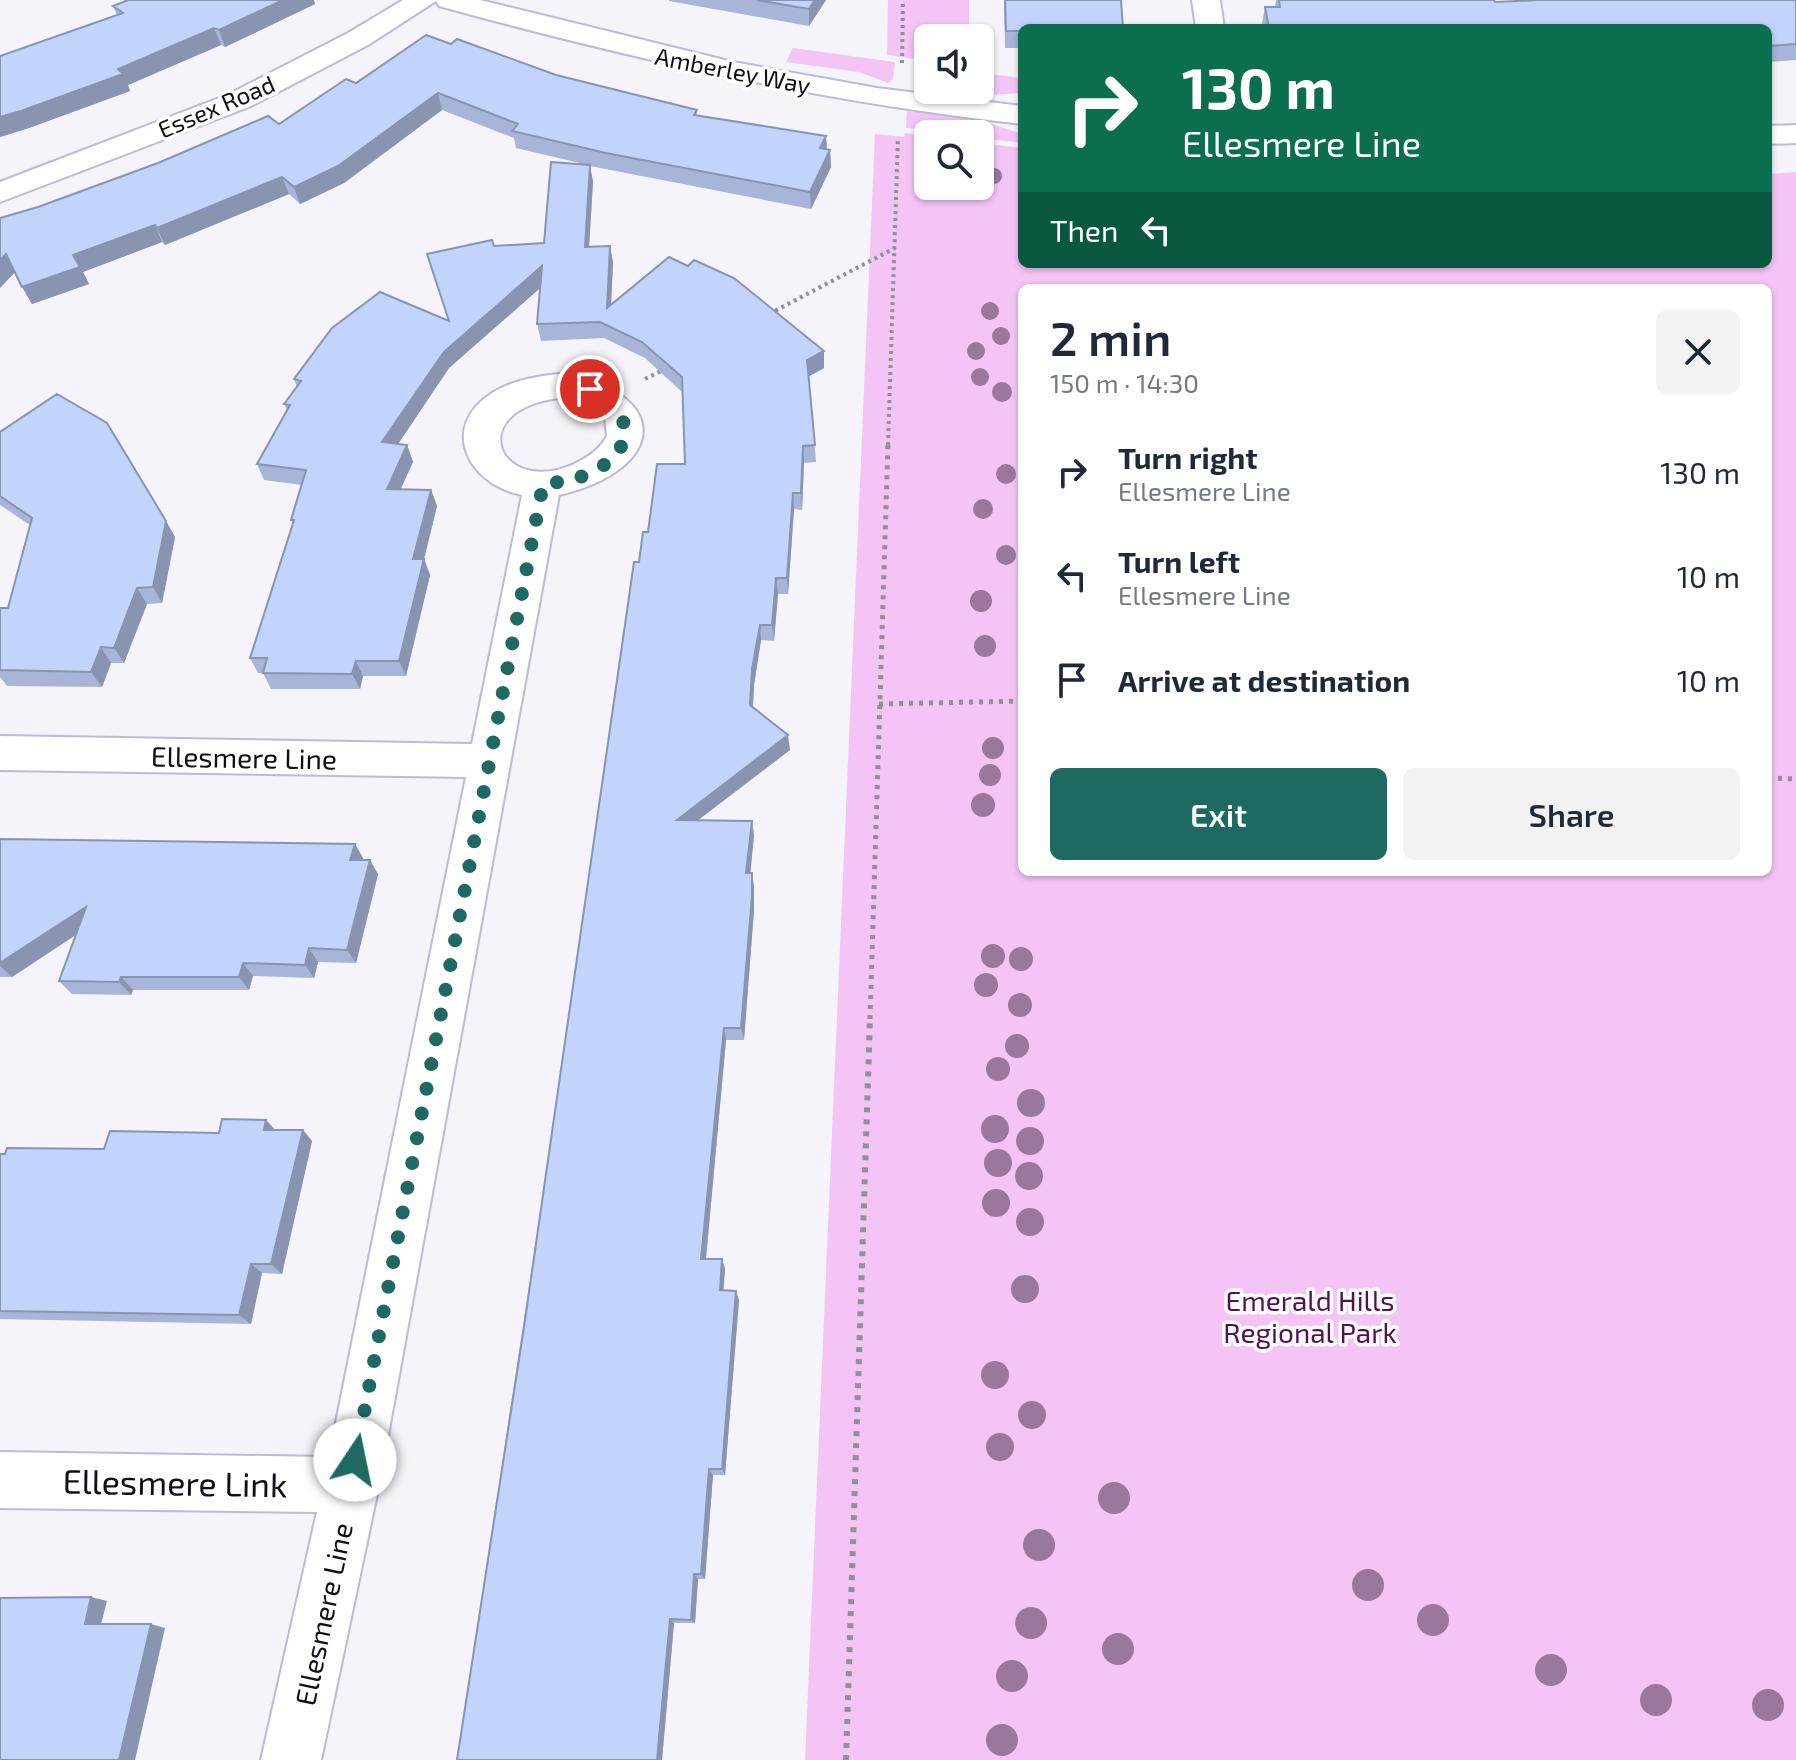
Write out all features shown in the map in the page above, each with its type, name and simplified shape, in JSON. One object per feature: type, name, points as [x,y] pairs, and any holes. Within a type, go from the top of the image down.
[{"type":"street","name":"Essex Road","points":[[0,193],[238,101],[358,39],[423,0]]},
{"type":"street","name":"Amberley Way","points":[[449,0],[576,36],[739,74],[899,100],[1018,115]]},
{"type":"street","points":[[1206,0],[1209,24]]},
{"type":"street","points":[[1772,135],[1796,134]]},
{"type":"street","points":[[570,385],[590,389],[609,398],[621,412],[625,427],[622,444],[610,460],[592,473],[568,481],[543,484],[521,481],[501,472],[488,461],[481,446],[482,430],[505,401],[547,386],[570,385]]},
{"type":"street","name":"Ellesmere Line","points":[[291,1760],[351,1485],[543,484]]},
{"type":"street","name":"Ellesmere Line","points":[[0,753],[489,761]]},
{"type":"street","name":"Ellesmere Link","points":[[0,1480],[351,1485]]},
{"type":"path","points":[[846,1760],[903,0]]},
{"type":"path","points":[[759,320],[895,248]]},
{"type":"path","points":[[609,398],[677,363]]},
{"type":"path","points":[[879,704],[1018,701]]},
{"type":"path","points":[[1772,778],[1796,779]]},
{"type":"green space","points":[[888,0],[969,0],[969,24],[914,24],[914,59],[887,55]]},
{"type":"green space","points":[[793,48],[895,62],[893,79],[888,83],[859,72],[786,62]]},
{"type":"green space","points":[[994,75],[1018,78],[1018,93],[994,95]]},
{"type":"green space","points":[[907,111],[980,120],[914,120],[914,129],[906,128]]},
{"type":"green space","points":[[994,125],[1018,133],[1018,143],[994,140]]},
{"type":"green space","name":"Emerald Hills Regional Park","points":[[905,133],[914,134],[914,200],[994,200],[994,145],[1018,148],[1018,268],[1772,268],[1772,174],[1796,172],[1796,1760],[805,1760],[875,134],[904,137]]},
{"type":"building","points":[[128,0],[283,0],[219,30],[214,28],[118,69],[123,74],[0,117],[0,56],[123,13],[113,6]]},
{"type":"building","points":[[757,0],[815,0],[809,9]]},
{"type":"building","points":[[1005,0],[1121,0],[1123,24],[1018,24],[1018,31],[1006,31]]},
{"type":"building","points":[[1279,0],[1796,0],[1796,44],[1772,46],[1772,24],[1268,24],[1265,7],[1280,7]]},
{"type":"building","points":[[426,35],[451,44],[457,39],[556,75],[697,110],[694,115],[826,136],[820,148],[830,150],[810,192],[606,153],[512,131],[518,124],[438,93],[338,166],[294,187],[282,177],[157,228],[155,225],[73,255],[80,267],[22,287],[6,254],[0,260],[0,218],[158,163],[268,116],[279,124],[346,79],[356,83]]},
{"type":"building","points":[[551,162],[590,165],[585,247],[610,246],[607,308],[669,257],[688,266],[694,260],[734,278],[824,351],[807,360],[815,445],[803,446],[801,493],[793,493],[787,578],[776,578],[772,625],[760,625],[752,669],[750,705],[788,735],[677,820],[752,821],[746,873],[752,873],[752,896],[741,1028],[724,1028],[701,1259],[722,1259],[720,1290],[736,1291],[722,1469],[709,1469],[701,1574],[694,1574],[691,1620],[670,1619],[657,1760],[457,1760],[524,1327],[634,562],[639,562],[643,532],[648,532],[657,464],[685,464],[682,377],[642,342],[600,322],[537,324],[542,266],[444,352],[382,442],[407,445],[387,489],[431,490],[413,559],[424,559],[399,661],[356,661],[352,674],[263,673],[267,658],[250,658],[294,520],[291,520],[306,470],[257,464],[290,405],[284,404],[301,381],[294,379],[332,328],[380,292],[449,321],[427,254],[492,240],[494,246],[544,243]]},
{"type":"building","points":[[57,394],[107,423],[166,521],[153,587],[137,588],[114,648],[101,647],[91,672],[0,670],[0,608],[8,608],[32,518],[0,496],[0,432]]},
{"type":"building","points":[[0,839],[355,844],[350,860],[370,860],[347,950],[309,948],[305,965],[243,963],[239,977],[121,977],[119,982],[59,981],[86,907],[0,963]]},
{"type":"building","points":[[222,1119],[266,1120],[264,1130],[303,1130],[271,1264],[251,1264],[239,1315],[0,1311],[0,1154],[5,1154],[7,1148],[104,1149],[110,1131],[219,1133]]},
{"type":"building","points":[[91,1597],[85,1624],[151,1624],[119,1760],[0,1760],[0,1598]]},
{"type":"route","points":[[355,1460],[543,484],[568,481],[592,473],[610,460],[622,444],[625,427],[621,412],[609,398],[590,389]]}]
